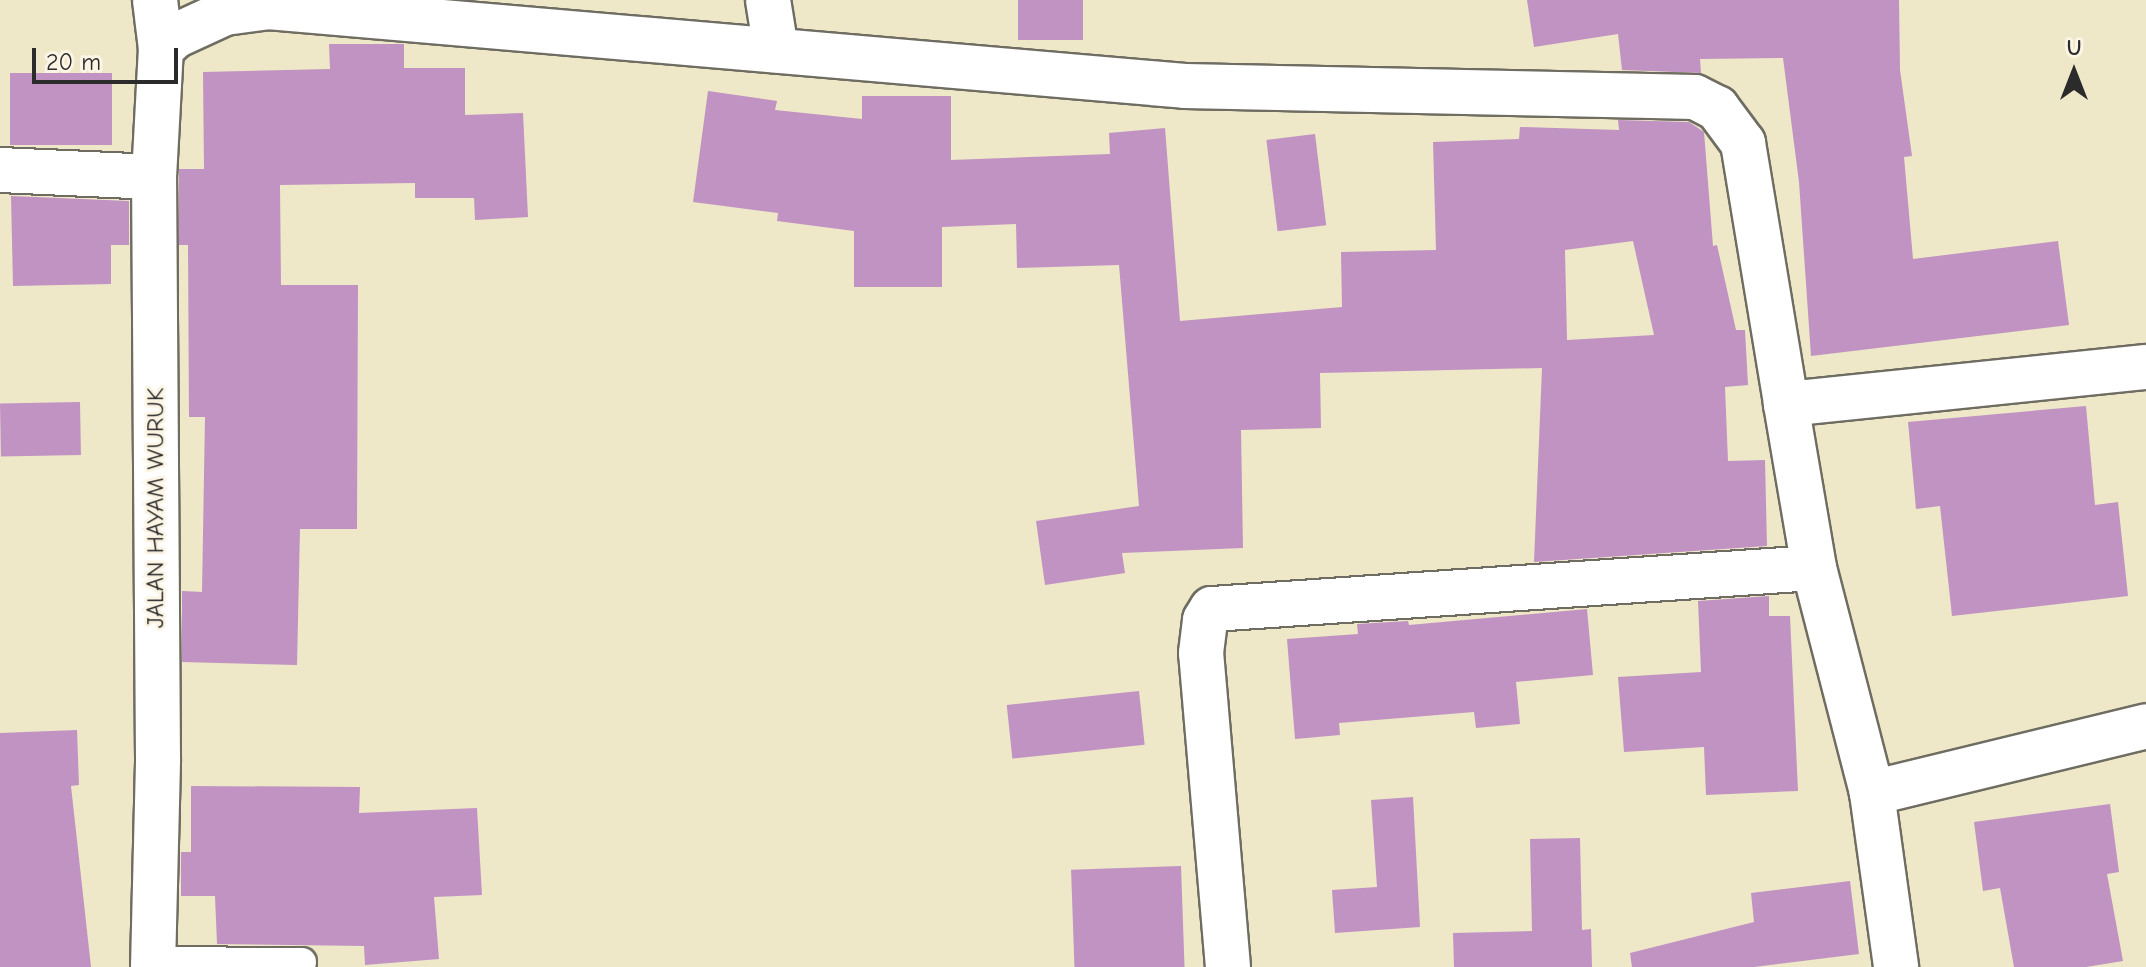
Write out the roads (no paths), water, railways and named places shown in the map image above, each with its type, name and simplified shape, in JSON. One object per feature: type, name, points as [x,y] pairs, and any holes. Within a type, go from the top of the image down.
[{"type":"street","name":"JALAN HAYAM WURUK","points":[[153,964],[158,758],[154,177],[161,49],[155,0]]},
{"type":"street","points":[[768,0],[776,50]]},
{"type":"street","points":[[161,49],[175,36],[225,13],[269,3],[776,50],[1028,77],[1185,86],[1695,97],[1717,108],[1743,143],[1814,568],[1872,793],[1896,967]]},
{"type":"street","points":[[0,170],[154,177]]},
{"type":"street","points":[[1786,404],[2146,367]]},
{"type":"street","points":[[1228,967],[1201,653],[1205,620],[1212,609],[1814,568]]},
{"type":"street","points":[[1872,793],[2146,726]]},
{"type":"lane","points":[[153,964],[302,962]]}]
